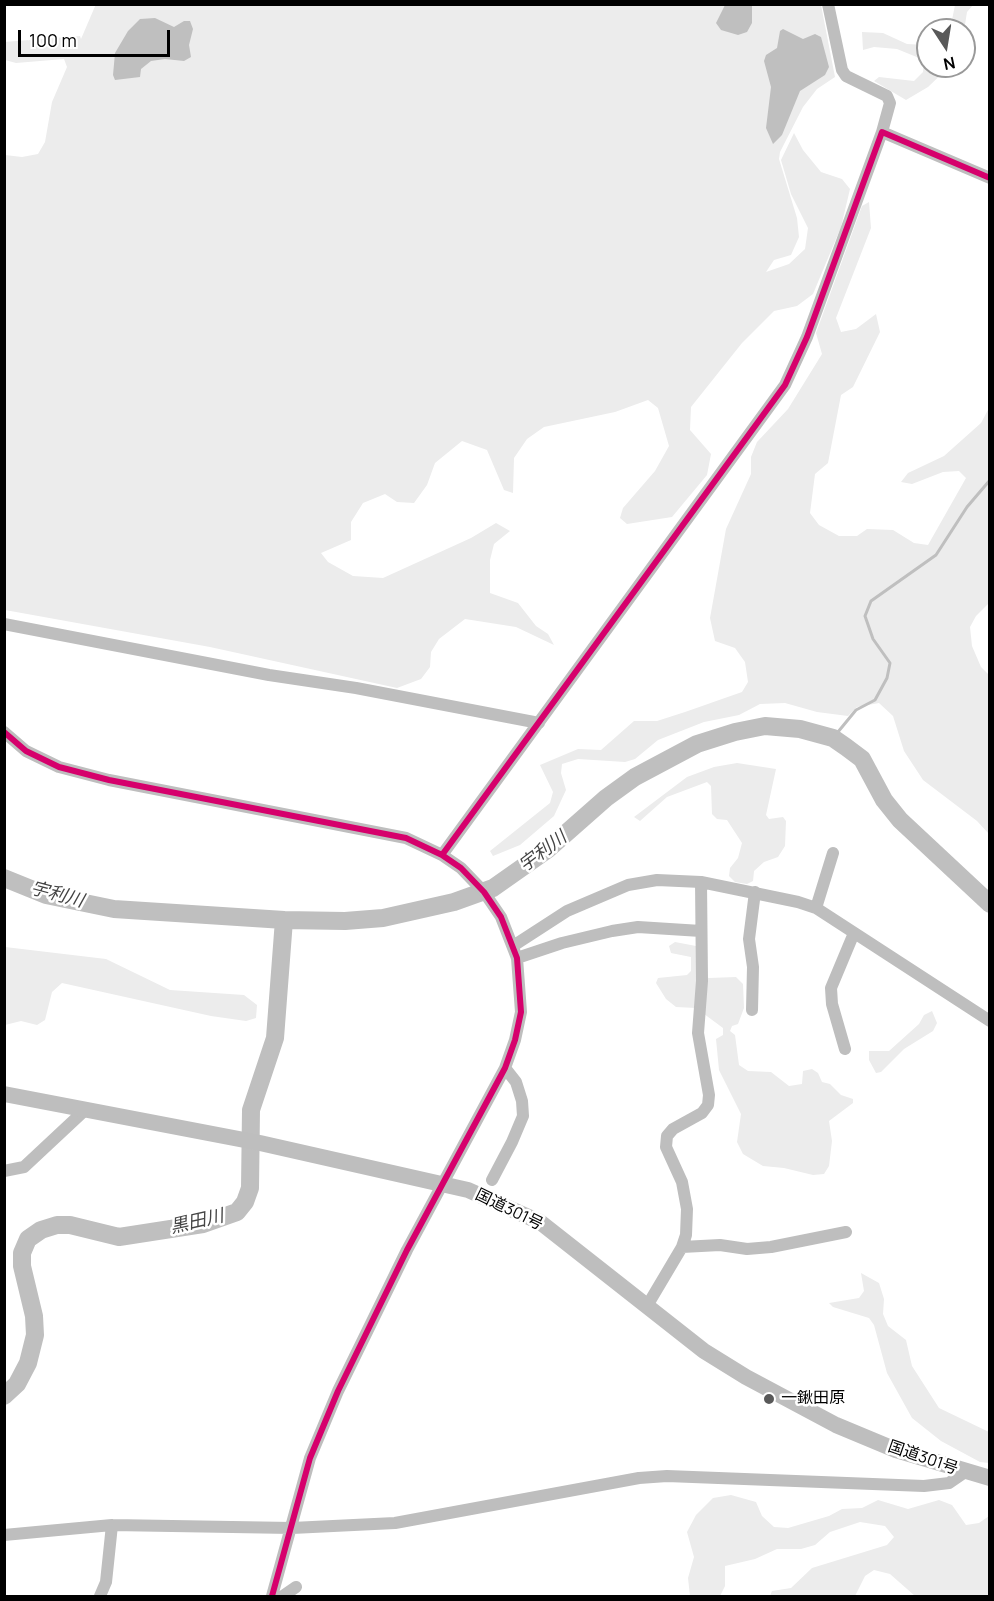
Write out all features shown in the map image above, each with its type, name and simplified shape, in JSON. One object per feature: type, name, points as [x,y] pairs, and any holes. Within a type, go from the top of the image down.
[{"type":"highway","name":"国道301号","points":[[4,1094],[260,1143],[468,1190],[540,1222],[704,1351],[746,1377],[826,1420],[896,1450],[990,1478]]},
{"type":"street","points":[[442,855],[785,385],[807,336],[882,132],[890,103],[887,96],[846,76],[842,70],[828,4]]},
{"type":"street","points":[[882,132],[990,178]]},
{"type":"street","points":[[4,624],[269,675],[356,688],[539,723]]},
{"type":"street","points":[[4,732],[26,751],[59,767],[109,780],[362,827],[406,838],[442,855],[461,868],[498,911],[515,952],[521,1012],[515,1040],[505,1068],[442,1184],[338,1390],[310,1458],[272,1596]]},
{"type":"street","points":[[816,908],[833,853]]},
{"type":"street","points":[[515,952],[567,911],[628,885],[657,880],[702,882],[755,892],[816,908],[990,1021]]},
{"type":"street","points":[[647,1306],[682,1247],[687,1209],[681,1182],[666,1147],[667,1136],[674,1128],[702,1113],[708,1105],[709,1095],[698,1033],[702,981],[702,882]]},
{"type":"street","points":[[752,1010],[753,967],[749,939],[755,892]]},
{"type":"street","points":[[515,952],[638,927],[701,932]]},
{"type":"street","points":[[845,1049],[832,1005],[831,988],[854,933]]},
{"type":"street","points":[[492,1180],[512,1142],[522,1116],[522,1101],[516,1082],[505,1068]]},
{"type":"street","points":[[4,1171],[24,1167],[85,1110]]},
{"type":"street","points":[[682,1247],[720,1245],[747,1249],[771,1247],[846,1232]]},
{"type":"street","points":[[4,1535],[112,1525],[292,1527],[363,1526],[420,1521],[639,1478],[667,1476],[924,1486],[949,1483],[965,1472]]},
{"type":"street","points":[[100,1596],[106,1582],[112,1525]]},
{"type":"street","points":[[283,1596],[296,1587]]},
{"type":"shaded area","points":[[96,4],[821,5],[835,77],[817,89],[803,107],[780,152],[779,159],[797,218],[799,237],[791,255],[774,260],[766,272],[789,264],[805,249],[808,228],[791,194],[781,160],[794,133],[803,150],[821,172],[842,179],[850,189],[841,227],[813,294],[797,306],[774,311],[742,343],[691,407],[690,430],[711,454],[707,475],[672,517],[627,524],[620,518],[623,508],[655,471],[669,446],[658,408],[648,400],[615,412],[544,427],[527,439],[514,458],[513,493],[504,490],[487,450],[462,441],[435,463],[427,485],[414,503],[397,502],[385,494],[363,503],[351,522],[351,540],[321,553],[328,562],[353,576],[383,578],[471,538],[496,523],[510,531],[494,544],[490,560],[490,593],[518,603],[536,626],[548,634],[554,645],[516,627],[465,619],[439,639],[431,652],[430,667],[421,679],[397,688],[210,647],[5,610],[5,155],[22,157],[38,154],[45,142],[52,102],[67,67],[64,59],[16,63],[5,60],[4,42],[80,36],[81,39]]},
{"type":"shaded area","points":[[725,5],[752,5],[752,23],[747,32],[738,35],[721,30],[716,23]]},
{"type":"shaded area","points":[[955,5],[973,5],[967,12],[966,18],[952,18]]},
{"type":"shaded area","points":[[155,18],[174,27],[184,21],[190,21],[193,29],[189,45],[191,57],[184,61],[165,59],[151,61],[141,69],[140,77],[115,80],[113,75],[115,53],[128,31],[140,19]]},
{"type":"shaded area","points":[[783,29],[803,39],[815,34],[821,37],[829,67],[825,75],[800,91],[782,135],[773,144],[766,128],[771,87],[764,61],[766,55],[777,48],[780,31]]},
{"type":"shaded area","points":[[862,32],[883,33],[907,44],[916,44],[916,57],[897,49],[874,47],[863,50]]},
{"type":"shaded area","points":[[879,77],[914,81],[917,78],[937,78],[928,87],[906,100],[874,81]]},
{"type":"shaded area","points":[[869,202],[871,228],[836,318],[841,332],[856,329],[876,314],[880,332],[853,387],[841,395],[828,463],[815,474],[810,513],[819,525],[839,536],[857,536],[867,529],[893,530],[914,543],[928,545],[966,478],[959,471],[943,472],[912,484],[901,482],[908,473],[944,456],[981,423],[989,408],[989,603],[976,616],[970,627],[972,646],[981,667],[989,675],[989,834],[977,821],[923,780],[904,751],[893,716],[879,703],[857,707],[848,716],[817,712],[785,703],[760,704],[739,715],[704,722],[658,740],[635,759],[625,762],[578,759],[562,764],[561,773],[566,790],[554,816],[520,845],[493,856],[490,851],[550,803],[553,792],[540,765],[578,749],[601,750],[634,721],[657,721],[685,712],[742,692],[748,682],[745,662],[735,648],[715,641],[710,618],[726,529],[751,474],[751,457],[757,442],[788,409],[822,354],[816,333],[862,206]]},
{"type":"shaded area","points":[[737,763],[776,769],[766,815],[769,819],[783,817],[786,821],[785,846],[778,857],[764,862],[754,871],[753,881],[747,884],[735,882],[729,876],[730,868],[738,858],[742,843],[727,820],[717,819],[712,814],[711,786],[707,782],[667,797],[640,821],[634,817],[687,777],[714,767]]},
{"type":"shaded area","points":[[675,942],[696,946],[699,975],[709,978],[736,977],[743,984],[744,1008],[738,1024],[732,1026],[730,1031],[735,1035],[739,1065],[748,1071],[771,1072],[789,1086],[802,1084],[803,1071],[812,1069],[818,1073],[822,1082],[830,1084],[841,1095],[853,1099],[853,1103],[829,1121],[832,1141],[829,1166],[824,1174],[813,1175],[763,1166],[743,1154],[737,1142],[741,1114],[719,1070],[716,1039],[723,1035],[723,1028],[696,1008],[676,1007],[666,999],[656,983],[658,978],[687,975],[691,971],[691,957],[671,953],[669,946]]},
{"type":"shaded area","points":[[5,947],[106,959],[170,990],[244,995],[257,1005],[256,1018],[246,1021],[211,1016],[62,983],[52,992],[45,1020],[37,1025],[21,1021],[5,1025]]},
{"type":"shaded area","points":[[932,1011],[937,1023],[933,1031],[904,1049],[881,1072],[876,1073],[869,1060],[869,1051],[889,1051],[919,1024],[924,1015]]},
{"type":"shaded area","points":[[861,1273],[879,1283],[884,1299],[883,1314],[888,1326],[906,1340],[912,1366],[939,1408],[989,1432],[989,1463],[980,1462],[941,1441],[912,1418],[887,1373],[874,1325],[869,1318],[833,1307],[829,1303],[859,1298],[864,1291]]},
{"type":"shaded area","points":[[731,1495],[756,1502],[762,1516],[774,1527],[788,1528],[829,1516],[842,1509],[862,1508],[878,1500],[908,1509],[939,1500],[952,1505],[966,1525],[979,1523],[989,1516],[989,1596],[915,1596],[890,1574],[874,1570],[865,1576],[855,1596],[770,1596],[772,1591],[791,1588],[812,1568],[887,1545],[894,1537],[885,1526],[860,1522],[830,1532],[815,1545],[801,1549],[777,1549],[755,1559],[725,1566],[725,1586],[720,1596],[690,1596],[688,1578],[694,1557],[687,1532],[696,1515],[713,1498]]},
{"type":"waterway","points":[[833,738],[856,710],[875,700],[887,678],[890,663],[873,639],[865,616],[871,601],[936,555],[967,507],[990,480]]},
{"type":"waterway","name":"宇利川","points":[[4,878],[46,895],[114,909],[284,920],[345,921],[383,918],[454,902],[493,888],[547,850],[606,798],[635,777],[697,744],[735,732],[765,726],[800,729],[833,738],[862,759],[884,800],[900,820],[990,904]]},
{"type":"waterway","name":"黒田川","points":[[4,1396],[17,1384],[28,1363],[35,1335],[34,1316],[22,1266],[22,1253],[28,1239],[41,1230],[57,1225],[70,1225],[119,1237],[203,1224],[237,1212],[245,1202],[250,1188],[251,1110],[275,1038],[284,920]]},
{"type":"cycle path","points":[[442,855],[785,385],[807,337],[882,132],[990,178]]},
{"type":"cycle path","points":[[4,732],[26,751],[59,767],[109,780],[406,838],[442,855],[461,868],[484,892],[501,917],[517,958],[521,1012],[515,1040],[505,1068],[407,1250],[338,1391],[310,1458],[272,1596]]},
{"type":"place","name":"一鍬田原","points":[[769,1399]]}]
